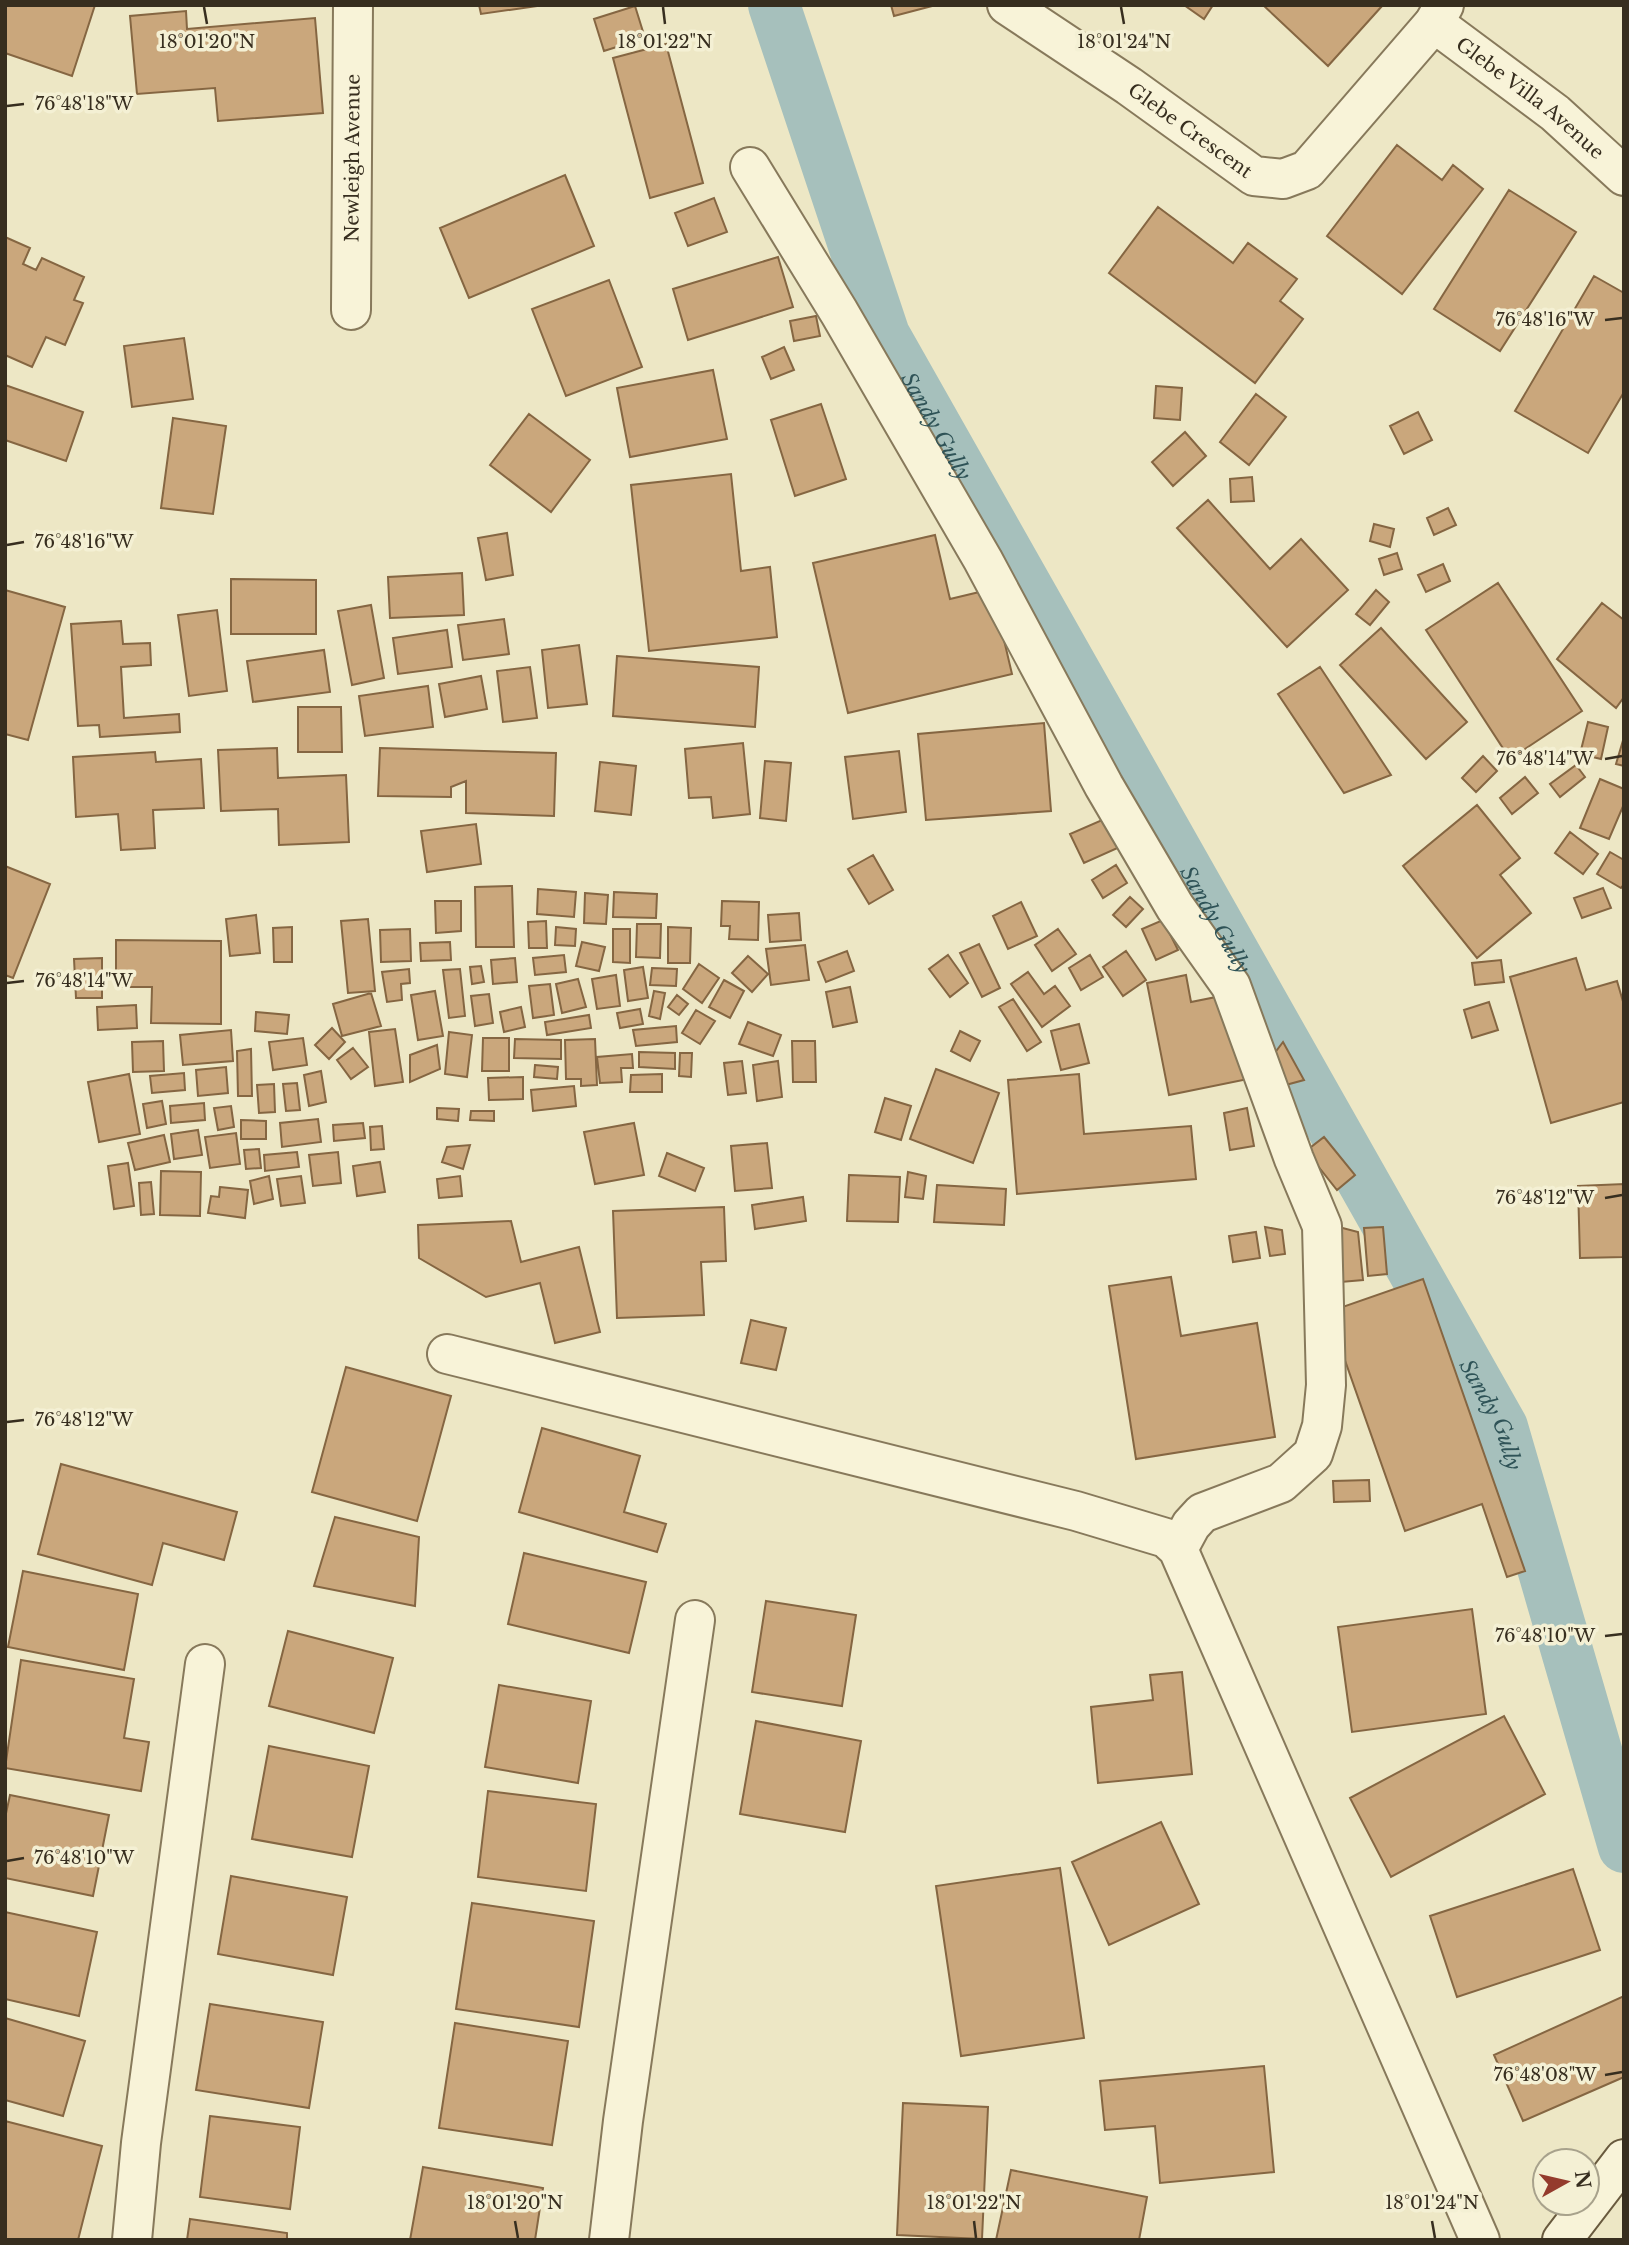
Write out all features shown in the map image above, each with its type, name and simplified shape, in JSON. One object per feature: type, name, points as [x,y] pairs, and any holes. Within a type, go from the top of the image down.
[{"type":"street","name":"Newleigh Avenue","points":[[351,310],[353,5]]},
{"type":"street","name":"Glebe Crescent","points":[[1007,5],[1129,86],[1254,176],[1283,179],[1307,170],[1439,14]]},
{"type":"street","name":"Glebe Villa Avenue","points":[[1439,14],[1624,176]]},
{"type":"street","points":[[750,167],[839,312],[976,548],[1104,786],[1175,907],[1231,986],[1322,1226],[1326,1385],[1322,1426],[1313,1454],[1281,1483],[1202,1513],[1191,1525],[1178,1549]]},
{"type":"street","points":[[447,1354],[1076,1511],[1166,1538],[1178,1549],[1479,2240]]},
{"type":"street","points":[[608,2240],[695,1620]]},
{"type":"street","points":[[132,2240],[141,2143],[205,1664]]},
{"type":"street","points":[[1562,2240],[1624,2159]]},
{"type":"building","points":[[5,5],[95,5],[72,76],[5,53]]},
{"type":"building","points":[[479,5],[544,5],[481,14]]},
{"type":"building","points":[[891,5],[936,5],[894,16]]},
{"type":"building","points":[[1184,5],[1213,5],[1204,19]]},
{"type":"building","points":[[1263,5],[1382,5],[1382,6],[1328,66]]},
{"type":"building","points":[[635,6],[645,38],[604,51],[594,19]]},
{"type":"building","points":[[186,11],[187,29],[315,18],[323,113],[218,121],[215,88],[137,94],[130,16]]},
{"type":"building","points":[[666,44],[703,183],[650,198],[613,58]]},
{"type":"building","points":[[1397,145],[1442,180],[1453,165],[1483,189],[1402,294],[1327,236]]},
{"type":"building","points":[[565,175],[594,246],[469,298],[440,228]]},
{"type":"building","points":[[1509,190],[1576,232],[1500,351],[1434,309]]},
{"type":"building","points":[[714,198],[727,232],[688,246],[675,213]]},
{"type":"building","points":[[1158,207],[1233,263],[1248,243],[1297,279],[1280,301],[1303,319],[1255,383],[1109,273]]},
{"type":"building","points":[[5,237],[30,248],[23,264],[36,270],[42,258],[84,277],[74,300],[83,303],[65,345],[46,337],[32,367],[5,355]]},
{"type":"building","points":[[778,257],[793,307],[688,340],[673,289]]},
{"type":"building","points":[[1594,276],[1624,293],[1624,392],[1588,453],[1515,411]]},
{"type":"building","points":[[609,280],[642,367],[566,396],[532,309]]},
{"type":"building","points":[[816,316],[820,336],[794,341],[790,321]]},
{"type":"building","points":[[184,338],[193,399],[132,407],[124,346]]},
{"type":"building","points":[[784,347],[794,370],[771,379],[762,357]]},
{"type":"building","points":[[713,370],[727,439],[630,457],[617,388]]},
{"type":"building","points":[[5,385],[83,412],[66,461],[5,440]]},
{"type":"building","points":[[1156,386],[1182,388],[1180,420],[1154,418]]},
{"type":"building","points":[[1256,394],[1286,417],[1249,465],[1220,442]]},
{"type":"building","points":[[821,404],[846,479],[795,496],[771,420]]},
{"type":"building","points":[[1418,412],[1432,440],[1404,454],[1390,426]]},
{"type":"building","points":[[529,414],[590,460],[551,512],[490,465]]},
{"type":"building","points":[[173,418],[226,426],[213,514],[161,508]]},
{"type":"building","points":[[1185,432],[1206,456],[1173,486],[1152,462]]},
{"type":"building","points":[[731,474],[741,571],[770,567],[777,637],[649,651],[631,485]]},
{"type":"building","points":[[1252,477],[1254,501],[1231,502],[1230,479]]},
{"type":"building","points":[[1208,500],[1270,569],[1301,539],[1348,590],[1287,647],[1177,528]]},
{"type":"building","points":[[1448,508],[1456,525],[1434,535],[1427,518]]},
{"type":"building","points":[[1374,524],[1394,529],[1390,547],[1370,541]]},
{"type":"building","points":[[507,533],[513,575],[486,580],[478,538]]},
{"type":"building","points":[[935,535],[950,599],[992,589],[1012,674],[848,713],[813,563]]},
{"type":"building","points":[[1397,553],[1402,569],[1384,575],[1379,559]]},
{"type":"building","points":[[1443,564],[1450,581],[1426,592],[1418,575]]},
{"type":"building","points":[[462,573],[464,615],[390,618],[388,577]]},
{"type":"building","points":[[231,579],[316,580],[316,634],[231,634]]},
{"type":"building","points":[[1498,583],[1582,711],[1510,759],[1426,630]]},
{"type":"building","points":[[5,590],[65,607],[28,740],[5,734]]},
{"type":"building","points":[[1376,590],[1389,602],[1370,625],[1356,614]]},
{"type":"building","points":[[1602,603],[1624,620],[1624,697],[1616,708],[1557,659]]},
{"type":"building","points":[[371,605],[384,678],[352,685],[338,611]]},
{"type":"building","points":[[217,610],[227,691],[189,696],[178,615]]},
{"type":"building","points":[[504,619],[509,654],[463,660],[458,625]]},
{"type":"building","points":[[121,621],[123,644],[150,643],[151,665],[121,667],[124,718],[179,714],[180,732],[100,737],[99,725],[78,726],[71,624]]},
{"type":"building","points":[[1381,628],[1467,722],[1426,759],[1340,665]]},
{"type":"building","points":[[447,630],[452,667],[398,674],[393,638]]},
{"type":"building","points":[[579,645],[587,704],[548,708],[542,650]]},
{"type":"building","points":[[324,650],[330,692],[253,702],[247,661]]},
{"type":"building","points":[[617,656],[759,667],[755,727],[613,716]]},
{"type":"building","points":[[530,667],[537,718],[503,722],[497,671]]},
{"type":"building","points":[[1320,667],[1391,775],[1344,793],[1278,694]]},
{"type":"building","points":[[481,676],[487,709],[445,717],[439,684]]},
{"type":"building","points":[[428,686],[433,727],[365,736],[359,696]]},
{"type":"building","points":[[298,707],[341,707],[342,752],[298,752]]},
{"type":"building","points":[[1588,722],[1608,727],[1601,759],[1580,754]]},
{"type":"building","points":[[1044,723],[1051,811],[926,820],[918,734]]},
{"type":"building","points":[[1624,737],[1624,766],[1616,764]]},
{"type":"building","points":[[743,743],[750,814],[713,818],[711,797],[689,798],[685,749]]},
{"type":"building","points":[[277,748],[278,778],[346,775],[349,842],[279,845],[278,809],[221,811],[218,750]]},
{"type":"building","points":[[380,748],[556,753],[554,816],[466,813],[466,781],[451,787],[451,797],[378,796]]},
{"type":"building","points":[[899,751],[906,812],[853,819],[845,757]]},
{"type":"building","points":[[155,752],[156,762],[201,759],[204,808],[153,810],[155,848],[121,850],[118,814],[76,817],[73,757]]},
{"type":"building","points":[[1483,756],[1497,771],[1476,792],[1462,778]]},
{"type":"building","points":[[765,761],[791,763],[786,821],[760,818]]},
{"type":"building","points":[[600,762],[636,766],[631,815],[595,811]]},
{"type":"building","points":[[1576,765],[1585,777],[1560,797],[1550,784]]},
{"type":"building","points":[[1525,777],[1538,793],[1512,814],[1500,798]]},
{"type":"building","points":[[1600,779],[1624,789],[1624,804],[1609,839],[1580,828]]},
{"type":"building","points":[[1477,805],[1520,858],[1500,875],[1531,913],[1477,958],[1403,866]]},
{"type":"building","points":[[1109,817],[1122,846],[1084,863],[1070,834]]},
{"type":"building","points":[[476,824],[481,864],[427,872],[421,831]]},
{"type":"building","points":[[1570,832],[1598,854],[1583,874],[1555,853]]},
{"type":"building","points":[[1610,852],[1624,860],[1624,884],[1621,888],[1597,874]]},
{"type":"building","points":[[873,855],[893,890],[869,904],[848,869]]},
{"type":"building","points":[[1116,865],[1127,883],[1103,898],[1092,880]]},
{"type":"building","points":[[5,866],[50,884],[13,978],[5,975]]},
{"type":"building","points":[[512,886],[514,947],[476,947],[475,887]]},
{"type":"building","points":[[1603,888],[1611,908],[1582,918],[1574,898]]},
{"type":"building","points":[[538,889],[576,892],[574,917],[537,914]]},
{"type":"building","points":[[614,892],[657,894],[656,918],[613,917]]},
{"type":"building","points":[[585,893],[608,895],[606,924],[584,923]]},
{"type":"building","points":[[1130,897],[1143,909],[1126,927],[1113,915]]},
{"type":"building","points":[[435,901],[461,901],[461,931],[436,933]]},
{"type":"building","points":[[722,901],[759,902],[758,940],[729,939],[730,926],[721,926]]},
{"type":"building","points":[[1021,902],[1037,936],[1008,949],[993,916]]},
{"type":"building","points":[[799,913],[801,940],[770,942],[768,915]]},
{"type":"building","points":[[256,915],[260,953],[230,956],[226,919]]},
{"type":"building","points":[[368,919],[375,991],[348,993],[341,921]]},
{"type":"building","points":[[1163,920],[1178,950],[1156,960],[1142,929]]},
{"type":"building","points":[[546,921],[547,948],[529,948],[528,922]]},
{"type":"building","points":[[637,924],[661,924],[660,958],[636,957]]},
{"type":"building","points":[[292,927],[292,962],[274,962],[273,928]]},
{"type":"building","points":[[556,927],[576,929],[575,946],[555,945]]},
{"type":"building","points":[[668,927],[691,928],[690,963],[668,963]]},
{"type":"building","points":[[410,929],[411,961],[381,962],[380,930]]},
{"type":"building","points":[[613,929],[630,929],[630,963],[613,962]]},
{"type":"building","points":[[1058,929],[1076,954],[1052,971],[1035,945]]},
{"type":"building","points":[[116,940],[221,941],[221,1024],[151,1023],[152,987],[116,987]]},
{"type":"building","points":[[450,942],[451,960],[421,961],[420,943]]},
{"type":"building","points":[[582,942],[605,947],[599,971],[576,966]]},
{"type":"building","points":[[979,944],[1000,988],[982,997],[960,953]]},
{"type":"building","points":[[805,945],[809,980],[771,985],[766,949]]},
{"type":"building","points":[[847,951],[854,971],[826,982],[818,962]]},
{"type":"building","points":[[1126,951],[1146,980],[1123,996],[1103,967]]},
{"type":"building","points":[[564,955],[566,972],[535,975],[533,958]]},
{"type":"building","points":[[948,955],[968,983],[950,997],[929,969]]},
{"type":"building","points":[[1090,955],[1103,977],[1081,990],[1069,968]]},
{"type":"building","points":[[748,956],[768,974],[752,992],[732,973]]},
{"type":"building","points":[[102,958],[102,998],[76,998],[74,959]]},
{"type":"building","points":[[515,958],[517,982],[493,984],[491,960]]},
{"type":"building","points":[[1576,958],[1586,990],[1617,981],[1624,1005],[1624,1102],[1551,1123],[1510,977]]},
{"type":"building","points":[[1501,960],[1504,982],[1475,985],[1472,963]]},
{"type":"building","points":[[699,964],[719,978],[702,1003],[683,989]]},
{"type":"building","points":[[481,966],[484,982],[472,984],[470,967]]},
{"type":"building","points":[[643,967],[648,998],[628,1001],[624,970]]},
{"type":"building","points":[[652,968],[677,969],[676,986],[650,985]]},
{"type":"building","points":[[409,969],[410,983],[401,984],[402,1000],[387,1002],[382,972]]},
{"type":"building","points":[[460,969],[465,1016],[449,1018],[443,970]]},
{"type":"building","points":[[1028,972],[1044,994],[1055,986],[1070,1006],[1042,1027],[1011,984]]},
{"type":"building","points":[[616,975],[620,1006],[597,1009],[592,979]]},
{"type":"building","points":[[1186,975],[1191,1002],[1231,994],[1248,1079],[1169,1095],[1147,983]]},
{"type":"building","points":[[578,979],[586,1007],[562,1013],[556,984]]},
{"type":"building","points":[[724,980],[744,991],[730,1018],[709,1007]]},
{"type":"building","points":[[550,984],[554,1015],[533,1018],[529,986]]},
{"type":"building","points":[[850,987],[857,1022],[833,1027],[826,992]]},
{"type":"building","points":[[435,991],[443,1036],[418,1040],[411,995]]},
{"type":"building","points":[[654,991],[665,993],[660,1019],[649,1016]]},
{"type":"building","points":[[371,993],[381,1026],[342,1036],[333,1004]]},
{"type":"building","points":[[489,994],[493,1023],[475,1026],[471,996]]},
{"type":"building","points":[[677,995],[688,1004],[679,1015],[668,1007]]},
{"type":"building","points":[[1013,999],[1041,1042],[1027,1051],[999,1007]]},
{"type":"building","points":[[1489,1002],[1498,1030],[1472,1038],[1464,1010]]},
{"type":"building","points":[[136,1005],[137,1028],[98,1030],[97,1007]]},
{"type":"building","points":[[521,1007],[525,1027],[504,1032],[500,1012]]},
{"type":"building","points":[[640,1009],[643,1024],[620,1028],[617,1013]]},
{"type":"building","points":[[696,1010],[715,1021],[700,1044],[682,1033]]},
{"type":"building","points":[[256,1012],[289,1015],[287,1034],[255,1031]]},
{"type":"building","points":[[589,1015],[591,1028],[547,1035],[545,1022]]},
{"type":"building","points":[[748,1022],[781,1035],[773,1056],[739,1044]]},
{"type":"building","points":[[1079,1024],[1089,1063],[1061,1070],[1051,1031]]},
{"type":"building","points":[[676,1026],[677,1042],[636,1046],[633,1030]]},
{"type":"building","points":[[332,1028],[345,1042],[329,1059],[315,1045]]},
{"type":"building","points":[[395,1029],[403,1082],[375,1086],[369,1032]]},
{"type":"building","points":[[231,1030],[233,1061],[183,1065],[180,1035]]},
{"type":"building","points":[[960,1031],[980,1041],[970,1061],[951,1051]]},
{"type":"building","points":[[449,1032],[472,1035],[467,1077],[445,1074]]},
{"type":"building","points":[[303,1038],[307,1065],[273,1070],[269,1042]]},
{"type":"building","points":[[483,1038],[509,1038],[509,1071],[482,1071]]},
{"type":"building","points":[[515,1039],[561,1040],[561,1059],[514,1058]]},
{"type":"building","points":[[595,1039],[597,1085],[581,1086],[581,1079],[566,1079],[565,1040]]},
{"type":"building","points":[[163,1041],[164,1071],[133,1072],[132,1042]]},
{"type":"building","points":[[792,1041],[815,1041],[816,1082],[793,1082]]},
{"type":"building","points":[[1283,1042],[1304,1080],[1282,1086],[1274,1054]]},
{"type":"building","points":[[437,1045],[440,1069],[410,1082],[410,1055]]},
{"type":"building","points":[[353,1048],[368,1067],[351,1079],[337,1060]]},
{"type":"building","points":[[251,1049],[252,1096],[238,1096],[237,1051]]},
{"type":"building","points":[[639,1052],[675,1053],[675,1069],[639,1067]]},
{"type":"building","points":[[680,1053],[692,1053],[691,1077],[679,1076]]},
{"type":"building","points":[[632,1054],[633,1068],[621,1068],[622,1082],[600,1083],[597,1057]]},
{"type":"building","points":[[742,1061],[746,1093],[728,1095],[724,1063]]},
{"type":"building","points":[[778,1061],[782,1097],[757,1101],[753,1065]]},
{"type":"building","points":[[535,1065],[558,1067],[557,1079],[534,1077]]},
{"type":"building","points":[[226,1067],[228,1093],[198,1096],[196,1070]]},
{"type":"building","points":[[936,1069],[999,1093],[973,1163],[910,1139]]},
{"type":"building","points":[[321,1071],[326,1102],[309,1106],[304,1075]]},
{"type":"building","points":[[184,1073],[185,1090],[152,1093],[150,1076]]},
{"type":"building","points":[[129,1074],[140,1134],[99,1142],[88,1082]]},
{"type":"building","points":[[662,1074],[662,1092],[630,1092],[631,1075]]},
{"type":"building","points":[[1079,1074],[1084,1134],[1191,1126],[1196,1179],[1017,1194],[1008,1080]]},
{"type":"building","points":[[523,1077],[523,1099],[489,1100],[488,1078]]},
{"type":"building","points":[[297,1083],[300,1110],[286,1111],[283,1084]]},
{"type":"building","points":[[274,1084],[275,1112],[259,1113],[257,1085]]},
{"type":"building","points":[[574,1086],[576,1106],[533,1111],[531,1090]]},
{"type":"building","points":[[885,1098],[911,1106],[901,1140],[875,1132]]},
{"type":"building","points":[[162,1101],[166,1124],[147,1128],[143,1104]]},
{"type":"building","points":[[204,1103],[205,1120],[171,1123],[170,1106]]},
{"type":"building","points":[[231,1106],[234,1127],[218,1130],[214,1108]]},
{"type":"building","points":[[437,1108],[459,1109],[458,1121],[437,1119]]},
{"type":"building","points":[[1247,1108],[1254,1146],[1230,1150],[1224,1113]]},
{"type":"building","points":[[471,1111],[494,1111],[494,1121],[470,1120]]},
{"type":"building","points":[[318,1119],[321,1142],[282,1147],[280,1123]]},
{"type":"building","points":[[241,1120],[266,1121],[266,1139],[241,1139]]},
{"type":"building","points":[[363,1123],[365,1138],[334,1141],[333,1125]]},
{"type":"building","points":[[634,1123],[644,1175],[595,1184],[584,1132]]},
{"type":"building","points":[[382,1126],[384,1149],[371,1150],[370,1127]]},
{"type":"building","points":[[198,1130],[202,1155],[174,1159],[171,1134]]},
{"type":"building","points":[[236,1133],[240,1164],[210,1168],[205,1137]]},
{"type":"building","points":[[164,1135],[170,1162],[135,1170],[128,1143]]},
{"type":"building","points":[[1324,1137],[1355,1175],[1337,1190],[1306,1151]]},
{"type":"building","points":[[767,1143],[772,1188],[735,1191],[731,1146]]},
{"type":"building","points":[[470,1145],[463,1169],[442,1162],[447,1147]]},
{"type":"building","points":[[259,1149],[261,1168],[246,1169],[244,1150]]},
{"type":"building","points":[[297,1152],[299,1167],[265,1171],[264,1155]]},
{"type":"building","points":[[338,1152],[341,1183],[313,1186],[309,1155]]},
{"type":"building","points":[[667,1153],[704,1168],[695,1191],[659,1176]]},
{"type":"building","points":[[380,1162],[385,1192],[357,1196],[353,1166]]},
{"type":"building","points":[[128,1163],[134,1206],[114,1209],[108,1166]]},
{"type":"building","points":[[161,1171],[201,1172],[200,1216],[160,1215]]},
{"type":"building","points":[[908,1172],[926,1176],[923,1199],[905,1197]]},
{"type":"building","points":[[849,1175],[900,1177],[898,1222],[847,1221]]},
{"type":"building","points":[[269,1176],[273,1199],[254,1204],[250,1181]]},
{"type":"building","points":[[301,1176],[305,1203],[281,1206],[277,1179]]},
{"type":"building","points":[[460,1176],[462,1196],[439,1198],[437,1179]]},
{"type":"building","points":[[151,1182],[154,1214],[141,1215],[139,1183]]},
{"type":"building","points":[[1624,1184],[1624,1257],[1580,1258],[1578,1186]]},
{"type":"building","points":[[937,1185],[1006,1189],[1004,1225],[934,1222]]},
{"type":"building","points":[[220,1187],[248,1190],[245,1218],[208,1213],[211,1196],[219,1197]]},
{"type":"building","points":[[803,1197],[806,1221],[755,1229],[752,1205]]},
{"type":"building","points":[[724,1207],[726,1261],[701,1262],[704,1315],[617,1318],[613,1211]]},
{"type":"building","points":[[511,1221],[521,1262],[579,1247],[600,1332],[555,1343],[540,1283],[486,1297],[419,1258],[418,1225]]},
{"type":"building","points":[[1335,1226],[1358,1232],[1363,1280],[1341,1282]]},
{"type":"building","points":[[1265,1227],[1282,1230],[1285,1254],[1270,1256]]},
{"type":"building","points":[[1383,1227],[1387,1274],[1368,1276],[1364,1228]]},
{"type":"building","points":[[1256,1232],[1260,1258],[1233,1262],[1229,1236]]},
{"type":"building","points":[[1171,1277],[1181,1336],[1257,1323],[1275,1437],[1136,1459],[1109,1286]]},
{"type":"building","points":[[1423,1279],[1525,1571],[1507,1577],[1482,1504],[1405,1531],[1328,1312]]},
{"type":"building","points":[[751,1320],[786,1328],[776,1370],[741,1363]]},
{"type":"building","points":[[346,1367],[451,1396],[417,1521],[312,1492]]},
{"type":"building","points":[[542,1428],[640,1456],[624,1512],[666,1524],[657,1552],[519,1512]]},
{"type":"building","points":[[61,1464],[237,1512],[224,1560],[163,1543],[152,1585],[38,1554]]},
{"type":"building","points":[[1369,1480],[1370,1501],[1334,1502],[1333,1481]]},
{"type":"building","points":[[335,1517],[419,1537],[415,1606],[314,1586]]},
{"type":"building","points":[[524,1553],[646,1582],[629,1653],[508,1624]]},
{"type":"building","points":[[23,1571],[138,1594],[124,1670],[8,1647]]},
{"type":"building","points":[[766,1601],[856,1615],[842,1706],[752,1692]]},
{"type":"building","points":[[1472,1609],[1486,1714],[1352,1732],[1338,1627]]},
{"type":"building","points":[[288,1631],[393,1658],[374,1733],[269,1706]]},
{"type":"building","points":[[21,1660],[134,1679],[124,1738],[149,1742],[141,1791],[5,1768]]},
{"type":"building","points":[[1182,1672],[1192,1774],[1098,1783],[1091,1707],[1153,1700],[1150,1675]]},
{"type":"building","points":[[499,1685],[591,1701],[578,1783],[485,1767]]},
{"type":"building","points":[[1504,1716],[1545,1794],[1391,1877],[1350,1798]]},
{"type":"building","points":[[756,1721],[861,1741],[845,1832],[740,1814]]},
{"type":"building","points":[[269,1746],[369,1766],[352,1857],[252,1839]]},
{"type":"building","points":[[488,1791],[596,1804],[586,1891],[478,1877]]},
{"type":"building","points":[[10,1795],[109,1815],[93,1896],[5,1878],[5,1818]]},
{"type":"building","points":[[1161,1822],[1199,1904],[1109,1945],[1072,1862]]},
{"type":"building","points":[[1060,1868],[1084,2038],[961,2056],[936,1886]]},
{"type":"building","points":[[1573,1869],[1600,1950],[1457,1997],[1430,1916]]},
{"type":"building","points":[[231,1876],[347,1897],[333,1975],[218,1954]]},
{"type":"building","points":[[472,1903],[594,1921],[579,2027],[456,2009]]},
{"type":"building","points":[[5,1912],[97,1932],[79,2016],[5,1999]]},
{"type":"building","points":[[1624,1996],[1624,2077],[1523,2121],[1494,2055]]},
{"type":"building","points":[[210,2004],[323,2022],[309,2108],[196,2090]]},
{"type":"building","points":[[5,2018],[85,2041],[63,2116],[5,2100]]},
{"type":"building","points":[[455,2023],[568,2041],[552,2145],[439,2128]]},
{"type":"building","points":[[1264,2066],[1274,2172],[1160,2183],[1155,2126],[1105,2130],[1100,2081]]},
{"type":"building","points":[[903,2103],[988,2107],[982,2239],[897,2235]]},
{"type":"building","points":[[210,2116],[300,2127],[290,2209],[200,2197]]},
{"type":"building","points":[[5,2121],[102,2146],[78,2240],[5,2240]]},
{"type":"building","points":[[423,2167],[543,2188],[535,2240],[410,2240]]},
{"type":"building","points":[[1011,2170],[1147,2197],[1139,2240],[996,2240]]},
{"type":"building","points":[[190,2219],[287,2233],[287,2240],[187,2240]]},
{"type":"waterway","name":"Sandy Gully","points":[[774,5],[884,335],[1502,1427],[1624,1847]]}]
